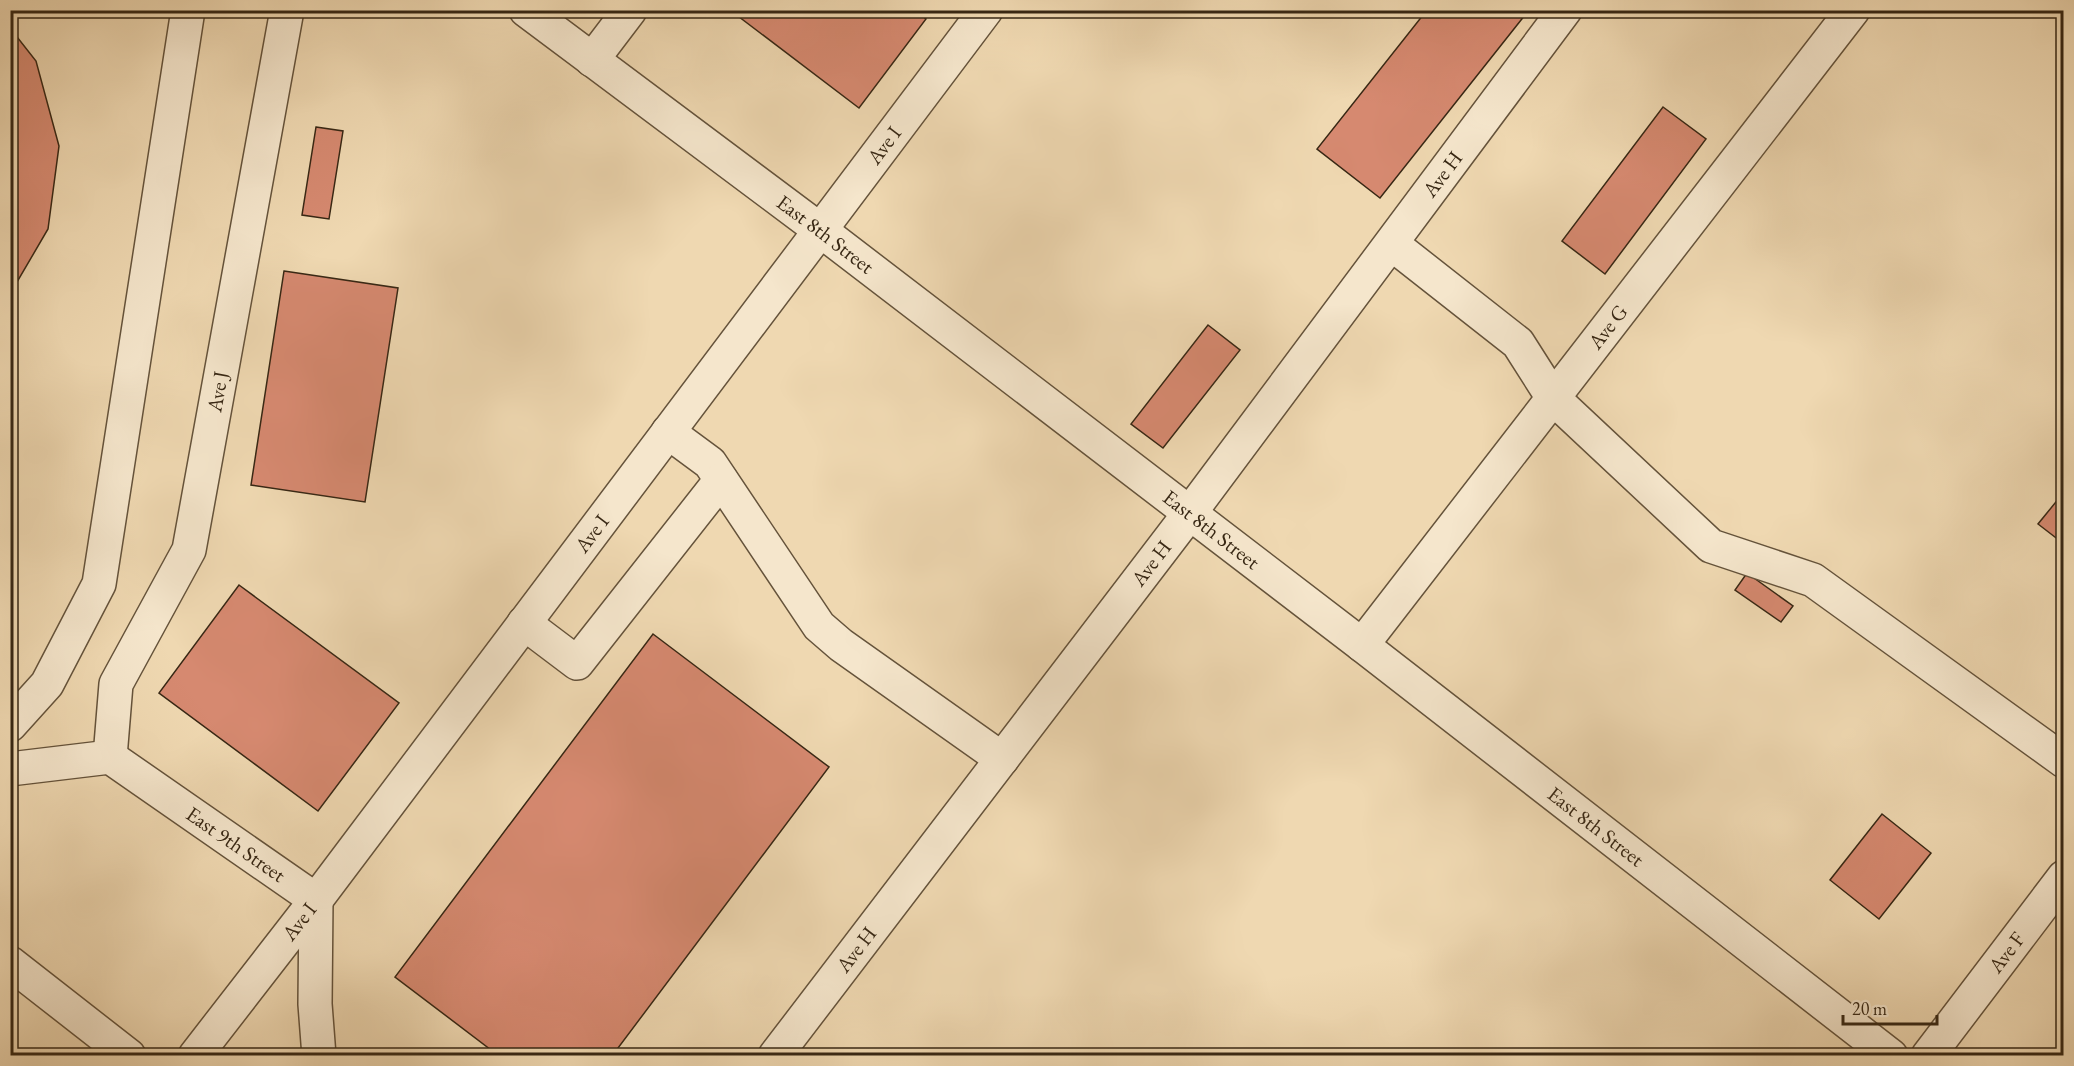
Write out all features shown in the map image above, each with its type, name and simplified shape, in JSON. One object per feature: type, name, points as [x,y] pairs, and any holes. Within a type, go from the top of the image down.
[{"type":"street","points":[[10,724],[47,684],[99,584],[188,10]]},
{"type":"street","name":"Ave J","points":[[110,757],[116,684],[189,550],[287,10]]},
{"type":"street","name":"East 8th Street","points":[[525,10],[820,230],[1362,645],[1891,1056]]},
{"type":"street","points":[[592,60],[630,10]]},
{"type":"street","name":"Ave I","points":[[195,1056],[316,900],[986,10]]},
{"type":"street","name":"Ave H","points":[[775,1056],[1189,514],[1565,10]]},
{"type":"street","name":"Ave G","points":[[1362,645],[1853,10]]},
{"type":"street","points":[[1392,244],[1518,343],[1553,398],[1712,546],[1813,580],[2064,761]]},
{"type":"street","points":[[668,432],[710,463],[819,626],[841,645],[1002,759]]},
{"type":"street","points":[[524,623],[577,663],[721,480]]},
{"type":"street","points":[[10,769],[110,757]]},
{"type":"street","name":"East 9th Street","points":[[110,757],[316,900]]},
{"type":"street","name":"Ave F","points":[[1928,1056],[2064,877]]},
{"type":"street","points":[[316,900],[315,1004],[319,1056]]},
{"type":"street","points":[[10,963],[129,1056]]},
{"type":"building","points":[[730,10],[914,10],[926,19],[859,108]]},
{"type":"building","points":[[1427,10],[1529,10],[1380,198],[1317,149]]},
{"type":"building","points":[[10,28],[36,61],[59,146],[48,229],[10,294]]},
{"type":"building","points":[[1663,107],[1706,139],[1605,274],[1562,241]]},
{"type":"building","points":[[316,127],[343,131],[329,219],[302,215]]},
{"type":"building","points":[[284,271],[398,288],[365,502],[251,485]]},
{"type":"building","points":[[1208,325],[1240,350],[1163,448],[1131,424]]},
{"type":"building","points":[[2064,492],[2064,544],[2038,524]]},
{"type":"building","points":[[1747,573],[1793,606],[1781,622],[1735,590]]},
{"type":"building","points":[[239,585],[399,703],[318,811],[159,693]]},
{"type":"building","points":[[653,634],[829,767],[612,1056],[499,1056],[395,977]]},
{"type":"building","points":[[1882,814],[1931,853],[1879,919],[1830,880]]}]
